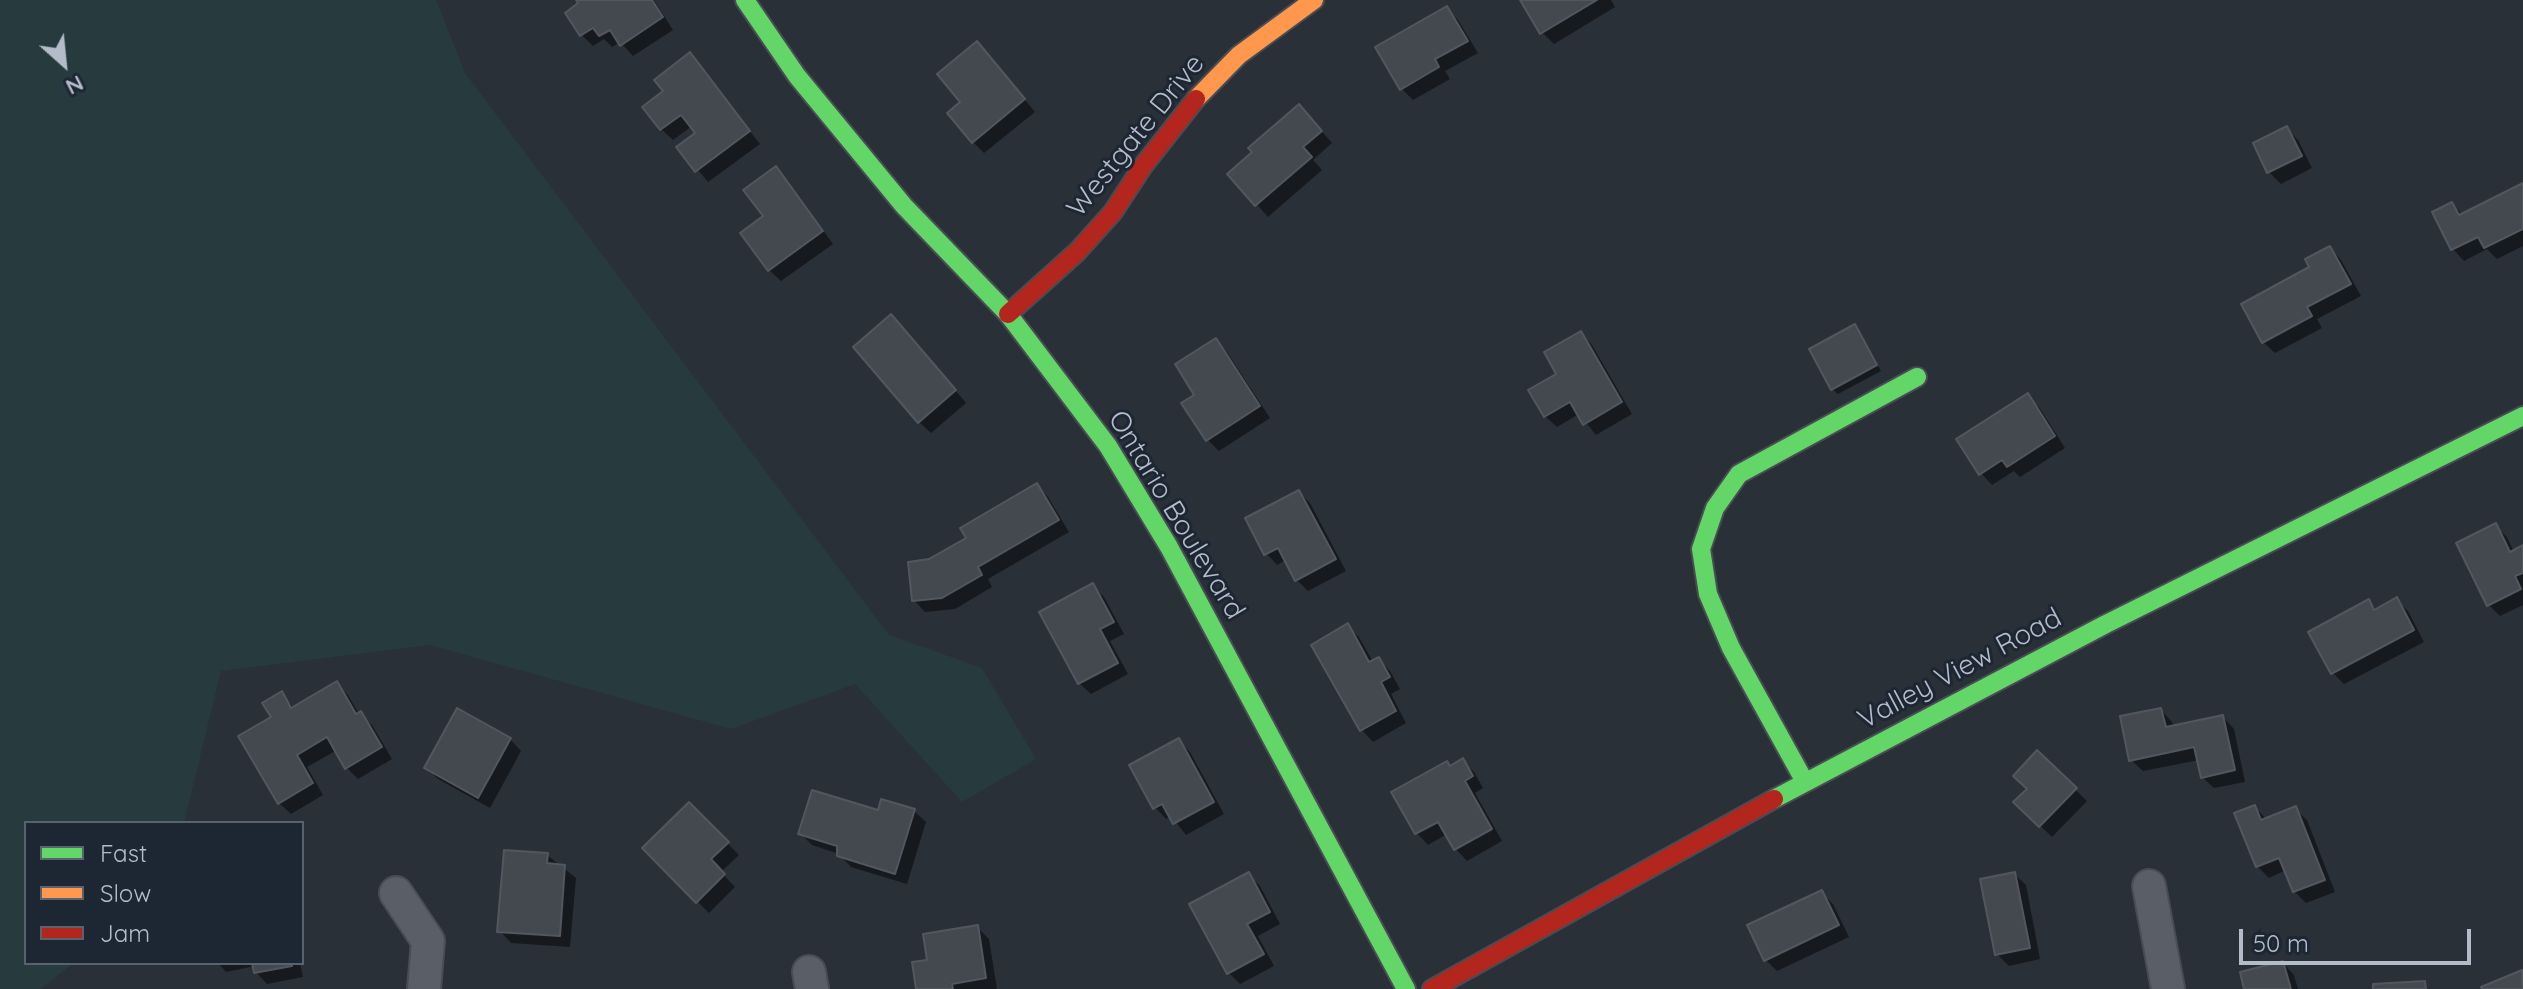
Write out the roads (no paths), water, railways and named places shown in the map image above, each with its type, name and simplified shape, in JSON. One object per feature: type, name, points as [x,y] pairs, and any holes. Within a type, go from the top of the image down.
[{"type":"street","name":"Ontario Boulevard","points":[[745,0],[797,76],[904,206],[1008,314],[1108,446],[1169,547],[1406,989]]},
{"type":"street","name":"Westgate Drive","points":[[1008,314],[1077,252],[1113,212],[1188,107],[1239,55],[1314,0]]},
{"type":"street","points":[[1805,782],[1731,648],[1708,594],[1701,549],[1715,508],[1739,474],[1917,377]]},
{"type":"street","name":"Valley View Road","points":[[1432,989],[1805,782],[2106,624],[2523,416]]},
{"type":"street","points":[[2149,886],[2168,989]]},
{"type":"street","points":[[396,893],[428,941],[424,989]]}]
